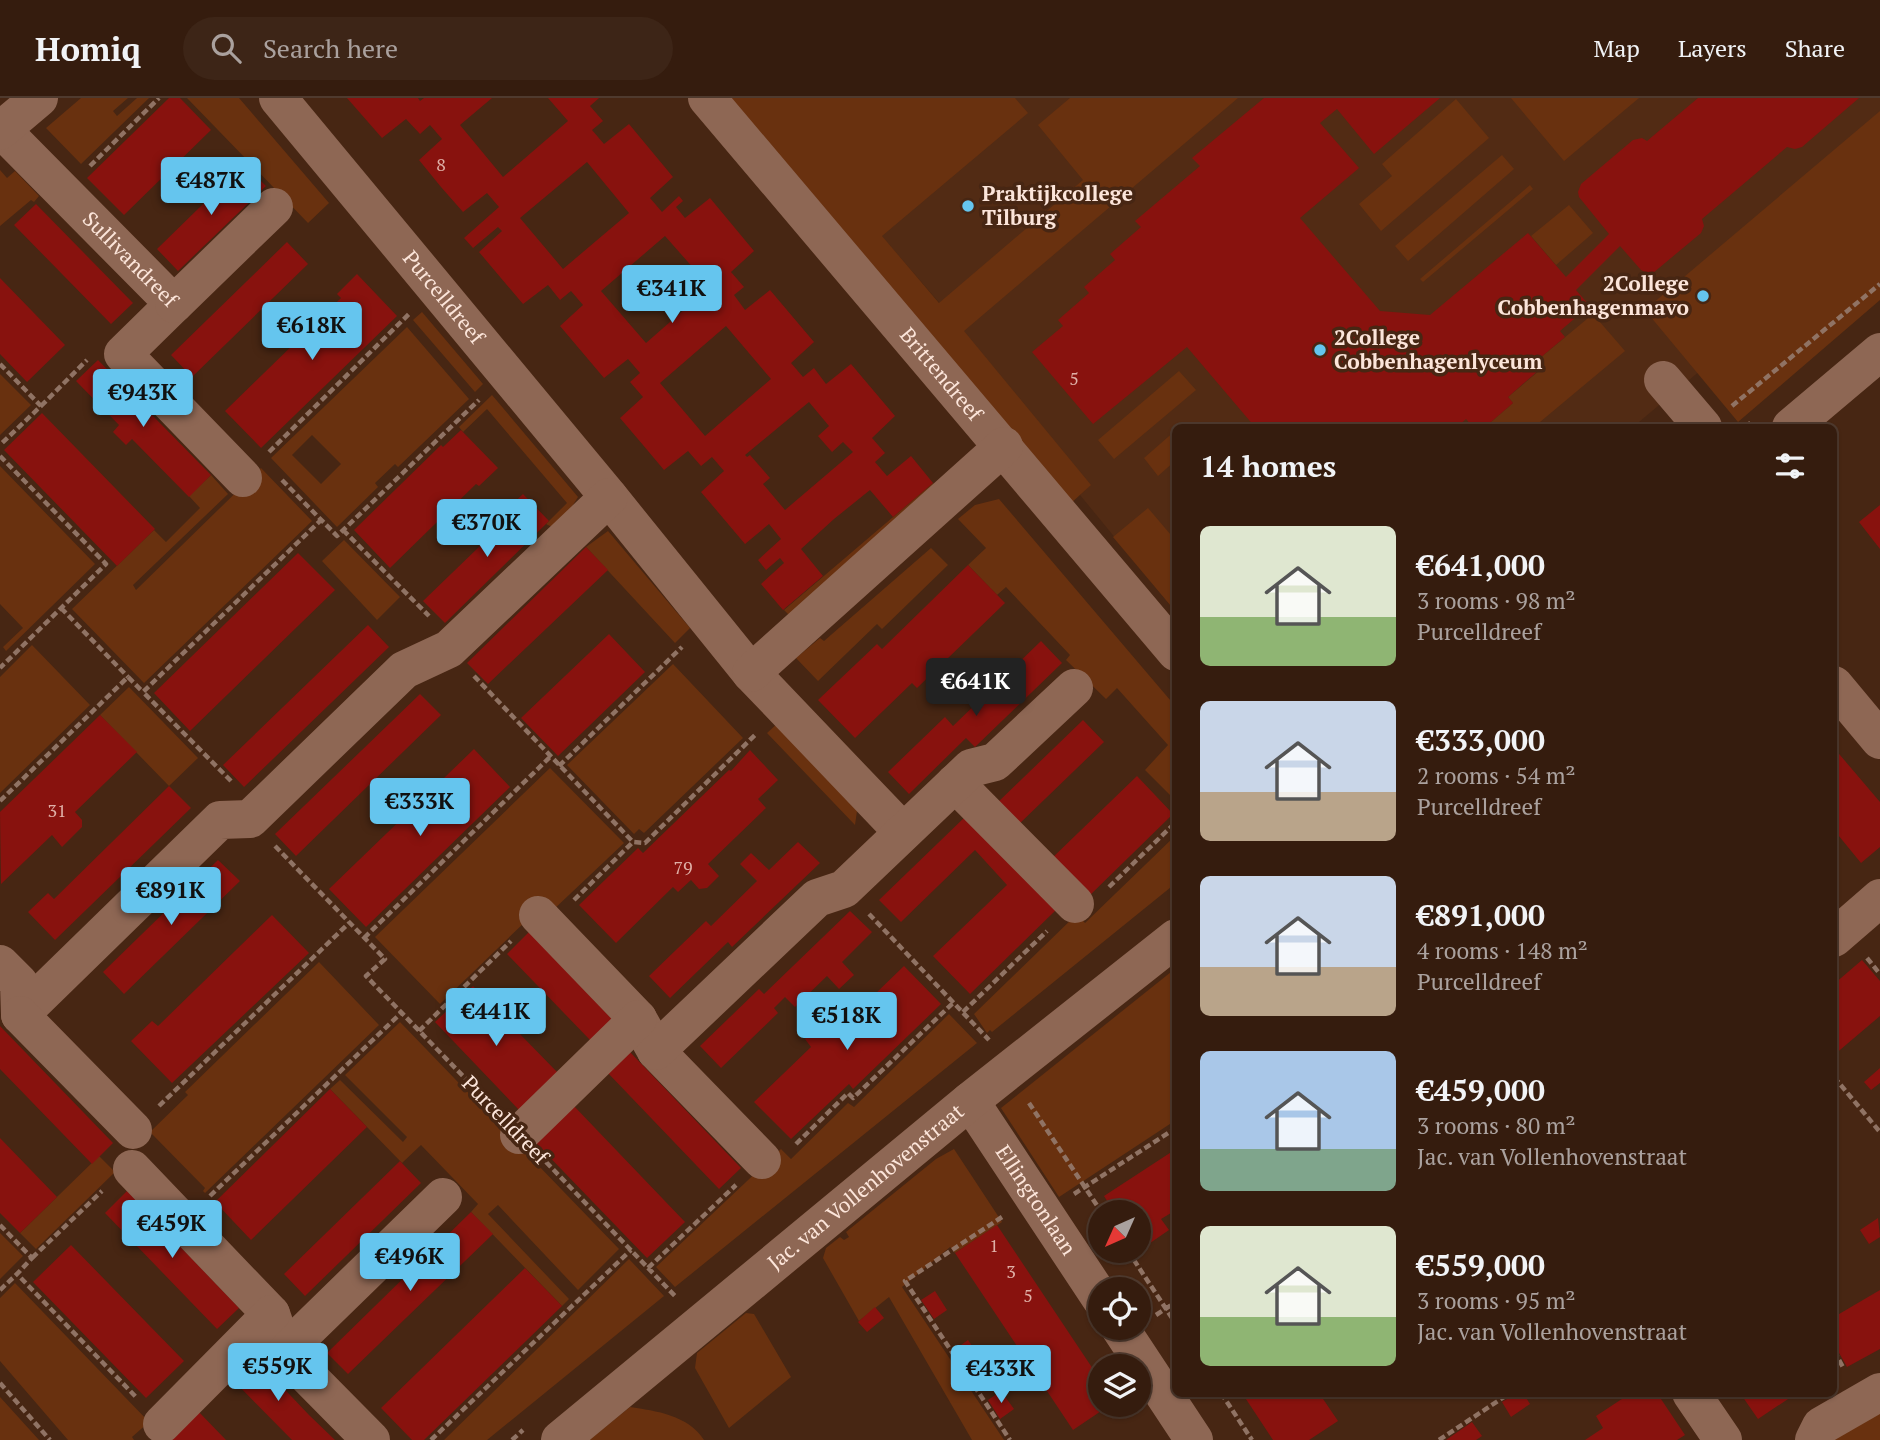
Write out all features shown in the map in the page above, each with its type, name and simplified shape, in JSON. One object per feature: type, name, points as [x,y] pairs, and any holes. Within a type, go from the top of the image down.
[{"type":"street","name":"Sullivandreef","points":[[39,98],[1,131],[174,304],[123,354]]},
{"type":"street","name":"Purcelldreef","points":[[278,98],[507,373],[751,673],[903,832]]},
{"type":"street","name":"Brittendreef","points":[[707,98],[1172,647]]},
{"type":"street","points":[[174,304],[274,207]]},
{"type":"street","points":[[1795,424],[1880,352]]},
{"type":"street","points":[[123,354],[252,469]]},
{"type":"street","points":[[1663,380],[1715,419]]},
{"type":"street","points":[[751,673],[1004,446]]},
{"type":"street","points":[[133,1130],[10,991],[220,820],[255,815],[404,670],[452,646],[609,497]]},
{"type":"street","points":[[519,1135],[817,898],[845,888],[971,768],[995,762],[1074,688]]},
{"type":"street","points":[[1837,689],[1880,740]]},
{"type":"street","points":[[955,783],[1074,904]]},
{"type":"street","points":[[1837,935],[1880,898]]},
{"type":"street","points":[[543,920],[762,1160]]},
{"type":"street","name":"Jac. van Vollenhovenstraat","points":[[560,1440],[970,1101],[1001,1059],[1172,941]]},
{"type":"street","name":"Ellingtonlaan","points":[[970,1101],[1088,1280]]},
{"type":"street","points":[[132,1169],[271,1314],[284,1352],[371,1440]]},
{"type":"street","points":[[284,1352],[443,1197]]},
{"type":"street","points":[[162,1424],[271,1314]]},
{"type":"street","points":[[1128,1340],[1194,1440]]},
{"type":"street","points":[[1814,1440],[1821,1426],[1880,1392]]},
{"type":"street","points":[[1694,1397],[1723,1440]]},
{"type":"path","points":[[64,192],[159,98]]},
{"type":"path","points":[[1715,419],[1880,285]]},
{"type":"path","points":[[435,288],[252,469],[321,520],[337,536],[507,373]]},
{"type":"path","points":[[0,445],[108,340],[123,354]]},
{"type":"path","points":[[0,364],[41,406]]},
{"type":"path","points":[[0,456],[106,564],[0,667]]},
{"type":"path","points":[[143,692],[321,520]]},
{"type":"path","points":[[343,530],[452,646],[550,757],[633,842],[645,843],[785,707]]},
{"type":"path","name":"Purcelldreef","points":[[61,608],[143,692],[349,923],[385,959],[366,976],[679,1300]]},
{"type":"path","points":[[559,766],[709,620]]},
{"type":"path","points":[[0,801],[128,677]]},
{"type":"path","points":[[364,937],[550,757]]},
{"type":"path","points":[[419,1031],[633,842]]},
{"type":"path","points":[[845,888],[954,1002],[1001,1059],[1094,1200]]},
{"type":"path","points":[[133,1130],[349,923]]},
{"type":"path","points":[[648,1268],[782,1141],[790,1149],[848,1093],[853,1098],[954,1002]]},
{"type":"path","points":[[204,1202],[401,1013]]},
{"type":"path","points":[[1837,1081],[1880,1132]]},
{"type":"path","points":[[1044,1214],[1172,1131]]},
{"type":"path","points":[[0,1290],[121,1172],[125,1176],[132,1169]]},
{"type":"path","points":[[1005,1215],[905,1281],[1010,1440]]},
{"type":"path","points":[[0,1225],[33,1258]]},
{"type":"path","points":[[431,1440],[631,1250]]},
{"type":"path","points":[[1137,1264],[1172,1318]]},
{"type":"path","points":[[16,1274],[162,1424]]},
{"type":"path","points":[[0,1383],[50,1440]]},
{"type":"path","points":[[1224,1397],[1252,1440]]},
{"type":"path","points":[[1439,1440],[1504,1397]]},
{"type":"shaded area","points":[[81,98],[128,98],[113,111],[117,116],[137,98],[149,98],[81,164],[46,128]]},
{"type":"shaded area","points":[[187,98],[239,98],[329,203],[308,223]]},
{"type":"shaded area","points":[[724,98],[1015,98],[1028,113],[882,236],[939,303],[1083,180],[1038,125],[1070,98],[1238,98],[964,331],[1091,485],[1070,504]]},
{"type":"shaded area","name":"2College Cobbenhagenlyceum","points":[[762,98],[1880,98],[1880,220],[1637,424],[1172,424],[1172,607],[1080,495],[1090,485],[949,314]]},
{"type":"shaded area","points":[[1511,98],[1639,98],[1564,161]]},
{"type":"shaded area","points":[[1456,99],[1489,138],[1381,231],[1359,204],[1392,176],[1382,164]]},
{"type":"shaded area","points":[[1880,111],[1880,300],[1738,422],[1645,310]]},
{"type":"shaded area","points":[[1502,155],[1514,169],[1408,261],[1395,246]]},
{"type":"shaded area","points":[[0,170],[7,178],[15,171],[39,196],[0,226]]},
{"type":"shaded area","points":[[1530,185],[1533,189],[1423,282],[1420,279]]},
{"type":"shaded area","points":[[1569,205],[1593,233],[1556,265],[1531,236]]},
{"type":"shaded area","points":[[422,312],[483,384],[475,392],[413,320]]},
{"type":"shaded area","points":[[1593,314],[1625,351],[1538,424],[1488,424],[1513,403],[1508,397],[1539,371],[1534,363]]},
{"type":"shaded area","points":[[407,327],[469,399],[398,467],[395,464],[375,483],[378,487],[337,527],[271,458]],"holes":[[[312,435],[341,464],[321,484],[292,455]]]},
{"type":"shaded area","points":[[1179,371],[1196,390],[1114,459],[1098,440]]},
{"type":"shaded area","points":[[0,374],[31,405],[0,435]]},
{"type":"shaded area","points":[[492,395],[578,497],[552,527],[546,524],[567,503],[487,409],[463,432],[459,427]]},
{"type":"shaded area","points":[[1172,434],[1172,464],[1158,476],[1144,458]]},
{"type":"shaded area","points":[[0,466],[95,564],[6,651],[3,647],[23,628],[0,604]]},
{"type":"shaded area","points":[[261,468],[312,521],[144,683],[72,609],[154,530],[166,542],[200,508],[189,496],[211,475],[228,494],[133,585],[136,590]]},
{"type":"shaded area","points":[[933,483],[940,492],[792,618],[784,610]]},
{"type":"shaded area","points":[[999,499],[1172,702],[1172,797],[1145,770],[1168,745],[1117,688],[1106,699],[1066,660],[1070,655],[1006,587],[997,595],[968,565],[986,548],[958,519],[975,505]]},
{"type":"shaded area","points":[[1148,508],[1172,536],[1172,607],[1113,537]]},
{"type":"shaded area","points":[[608,531],[690,628],[675,643],[586,547]]},
{"type":"shaded area","points":[[344,540],[400,597],[377,620],[322,561]]},
{"type":"shaded area","points":[[931,548],[948,565],[882,629],[877,624],[818,681],[796,658],[820,638],[824,641]]},
{"type":"shaded area","points":[[32,645],[90,705],[0,793],[0,677]]},
{"type":"shaded area","points":[[673,664],[743,738],[644,833],[639,829],[634,834],[567,765]]},
{"type":"shaded area","points":[[129,687],[198,758],[169,786],[100,715]]},
{"type":"shaded area","points":[[778,723],[857,811],[855,825],[767,733]]},
{"type":"shaded area","points":[[550,768],[624,843],[534,928],[526,921],[440,1004],[375,937]]},
{"type":"shaded area","points":[[1172,839],[1172,886],[992,1032],[990,1030],[987,1033],[974,1014],[1077,914],[1085,923]]},
{"type":"shaded area","points":[[319,962],[379,1025],[205,1193],[205,1188],[150,1132],[188,1095],[185,1092]]},
{"type":"shaded area","points":[[1172,971],[1172,1123],[1059,1197],[1001,1108]]},
{"type":"shaded area","points":[[949,1014],[977,1043],[675,1287],[656,1267],[781,1149],[791,1159],[848,1103],[854,1107]]},
{"type":"shaded area","points":[[400,1022],[619,1249],[578,1290],[498,1205],[488,1214],[569,1299],[562,1306],[471,1212],[478,1204],[421,1145],[402,1163],[330,1089],[340,1080],[403,1142],[407,1137],[345,1075]]},
{"type":"shaded area","points":[[954,1149],[1002,1222],[955,1253],[950,1247],[902,1287],[1004,1440],[972,1440],[889,1297],[859,1321],[823,1258],[826,1248],[840,1237],[844,1240],[849,1237],[846,1232],[936,1159]]},
{"type":"shaded area","points":[[99,1156],[115,1172],[36,1249],[20,1233]]},
{"type":"shaded area","points":[[0,1233],[23,1256],[0,1279]]},
{"type":"shaded area","points":[[629,1259],[664,1296],[487,1440],[444,1440]]},
{"type":"shaded area","points":[[15,1283],[149,1422],[132,1437],[134,1440],[68,1440],[0,1361],[0,1298]]},
{"type":"shaded area","points":[[746,1313],[754,1314],[791,1377],[729,1428],[695,1368],[697,1353]]},
{"type":"shaded area","points":[[0,1397],[39,1440],[0,1440]]},
{"type":"shaded area","points":[[630,1407],[680,1420],[704,1440],[589,1440]]},
{"type":"shaded area","points":[[1880,1408],[1880,1440],[1831,1440]]},
{"type":"building","points":[[169,98],[180,98],[211,130],[124,215],[87,178]]},
{"type":"building","points":[[347,98],[418,98],[420,101],[424,98],[492,98],[460,125],[503,177],[568,121],[548,98],[599,98],[590,106],[603,121],[592,130],[604,144],[629,124],[673,177],[650,198],[662,212],[679,196],[683,201],[676,207],[685,218],[710,198],[754,251],[731,272],[744,287],[734,295],[745,310],[770,290],[814,342],[791,363],[803,377],[814,368],[826,384],[851,364],[895,416],[872,438],[885,453],[875,462],[887,476],[911,456],[933,483],[893,517],[870,490],[834,519],[801,549],[823,576],[783,610],[761,584],[784,563],[780,558],[766,570],[758,560],[781,539],[769,524],[745,544],[701,492],[724,471],[712,457],[701,466],[688,451],[664,470],[620,418],[643,397],[630,382],[640,373],[628,359],[604,378],[560,326],[583,305],[571,291],[560,300],[548,285],[523,304],[479,252],[502,231],[498,227],[473,248],[464,238],[499,207],[487,193],[463,212],[441,187],[419,160],[442,139],[430,125],[420,134],[406,119],[382,138]],"holes":[[[587,162],[629,213],[563,269],[520,218]],[[665,236],[710,287],[646,343],[601,291]],[[726,326],[771,379],[705,436],[660,383]],[[809,402],[829,426],[818,436],[832,452],[843,442],[853,452],[785,510],[763,484],[770,478],[750,455],[745,455]]]},
{"type":"building","points":[[1264,98],[1440,98],[1374,154],[1337,109],[1320,123],[1359,168],[1300,218],[1380,311],[1430,315],[1528,233],[1566,277],[1609,234],[1579,197],[1581,184],[1633,140],[1642,138],[1647,141],[1698,98],[1859,98],[1802,147],[1787,147],[1702,219],[1704,226],[1701,233],[1653,273],[1641,270],[1620,246],[1576,290],[1588,307],[1560,331],[1565,337],[1534,363],[1539,370],[1508,397],[1513,403],[1488,424],[1470,424],[1466,419],[1460,424],[1252,424],[1187,347],[1093,424],[1032,352],[1063,326],[1058,320],[1089,293],[1084,287],[1115,260],[1110,254],[1141,227],[1135,221],[1200,166],[1192,158]]},
{"type":"building","points":[[244,164],[266,186],[178,271],[157,249]]},
{"type":"building","points":[[36,204],[133,303],[111,324],[14,225]]},
{"type":"building","points":[[287,242],[308,264],[192,377],[171,355]]},
{"type":"building","points":[[357,274],[397,316],[261,448],[225,411],[341,298],[337,294]]},
{"type":"building","points":[[0,278],[65,345],[27,382],[0,354]]},
{"type":"building","points":[[98,360],[211,475],[189,497],[132,439],[126,445],[113,432],[119,425],[76,381]]},
{"type":"building","points":[[42,413],[155,529],[117,566],[4,450]]},
{"type":"building","points":[[461,430],[498,468],[479,486],[476,484],[390,568],[354,530],[441,445],[443,447]]},
{"type":"building","points":[[523,494],[549,521],[445,623],[423,601],[510,517],[505,511]]},
{"type":"building","points":[[1880,505],[1880,549],[1859,522]]},
{"type":"building","points":[[586,547],[608,570],[488,684],[467,663]]},
{"type":"building","points":[[298,553],[335,590],[190,731],[154,693]]},
{"type":"building","points":[[968,565],[1005,603],[917,688],[912,683],[855,738],[818,700],[877,644],[882,649]]},
{"type":"building","points":[[368,625],[389,647],[244,787],[223,765]]},
{"type":"building","points":[[609,634],[645,672],[558,756],[521,718]]},
{"type":"building","points":[[1041,641],[1062,663],[975,747],[966,738],[909,794],[888,772],[945,717],[953,726]]},
{"type":"building","points":[[420,694],[441,715],[296,856],[275,834]]},
{"type":"building","points":[[100,715],[137,752],[75,812],[82,820],[82,827],[62,847],[52,835],[1,884],[0,812]]},
{"type":"building","points":[[1083,720],[1104,742],[1016,827],[995,805]]},
{"type":"building","points":[[474,749],[510,787],[366,927],[329,889]]},
{"type":"building","points":[[750,750],[778,780],[758,799],[766,808],[708,864],[719,876],[707,888],[699,889],[691,880],[678,892],[673,887],[616,943],[579,905],[638,848],[643,853]]},
{"type":"building","points":[[1837,752],[1880,802],[1880,847],[1861,863],[1837,834]]},
{"type":"building","points":[[1137,776],[1172,813],[1086,899],[1049,861]]},
{"type":"building","points":[[169,786],[191,808],[55,940],[28,912],[48,893],[54,899]]},
{"type":"building","points":[[967,815],[1057,909],[970,994],[933,956],[1007,885],[975,850],[901,922],[879,900]]},
{"type":"building","points":[[798,842],[820,863],[732,947],[728,942],[670,998],[649,976],[706,921],[711,926],[757,881],[740,864],[751,853],[769,870]]},
{"type":"building","points":[[218,860],[240,881],[124,994],[103,972]]},
{"type":"building","points":[[850,911],[872,932],[842,962],[854,975],[839,989],[827,976],[795,1007],[785,997],[774,1008],[778,1013],[721,1068],[700,1046],[759,989],[764,994]]},
{"type":"building","points":[[272,915],[309,953],[172,1083],[131,1041],[152,1021],[158,1026]]},
{"type":"building","points":[[529,932],[613,1020],[591,1041],[507,954]]},
{"type":"building","points":[[1862,960],[1880,981],[1880,1016],[1837,1052],[1837,981]]},
{"type":"building","points":[[904,966],[941,1004],[853,1089],[849,1084],[791,1139],[754,1102],[811,1047],[805,1039],[833,1011],[845,1023]]},
{"type":"building","points":[[473,986],[558,1073],[519,1110],[435,1022]]},
{"type":"building","points":[[0,1026],[113,1143],[92,1164],[0,1069]]},
{"type":"building","points":[[629,1051],[741,1168],[719,1189],[607,1072]]},
{"type":"building","points":[[1880,1068],[1880,1083],[1871,1090],[1864,1082]]},
{"type":"building","points":[[330,1089],[367,1127],[251,1240],[215,1202]]},
{"type":"building","points":[[573,1105],[685,1222],[647,1258],[535,1142]]},
{"type":"building","points":[[0,1138],[57,1197],[20,1233],[0,1213]]},
{"type":"building","points":[[1172,1152],[1172,1212],[1161,1219],[1169,1230],[1152,1242],[1152,1200],[1107,1200],[1104,1196]]},
{"type":"building","points":[[400,1161],[421,1183],[305,1296],[284,1274]]},
{"type":"building","points":[[127,1191],[239,1308],[217,1329],[105,1213]]},
{"type":"building","points":[[471,1212],[493,1234],[348,1374],[327,1353]]},
{"type":"building","points":[[1878,1218],[1880,1237],[1869,1244],[1860,1230]]},
{"type":"building","points":[[997,1225],[1088,1362],[1088,1417],[1092,1417],[1073,1430],[955,1253]]},
{"type":"building","points":[[71,1245],[184,1361],[146,1398],[33,1282]]},
{"type":"building","points":[[525,1268],[562,1306],[424,1440],[412,1440],[381,1408]]},
{"type":"building","points":[[1880,1290],[1880,1349],[1847,1367],[1837,1349],[1837,1315]]},
{"type":"building","points":[[935,1291],[947,1310],[934,1319],[921,1300]]},
{"type":"building","points":[[875,1307],[884,1318],[867,1332],[858,1322]]},
{"type":"building","points":[[968,1340],[981,1359],[967,1368],[954,1350]]},
{"type":"building","points":[[253,1356],[335,1440],[292,1440],[231,1378]]},
{"type":"building","points":[[1001,1391],[1014,1409],[1000,1419],[988,1400]]},
{"type":"building","points":[[1245,1397],[1322,1397],[1338,1421],[1309,1440],[1273,1440]]},
{"type":"building","points":[[1510,1397],[1526,1397],[1530,1404],[1511,1417],[1502,1402]]},
{"type":"building","points":[[1625,1397],[1660,1397],[1685,1435],[1677,1440],[1585,1440],[1603,1428],[1596,1416]]},
{"type":"building","points":[[1743,1397],[1791,1397],[1758,1419]]},
{"type":"building","points":[[197,1410],[226,1440],[167,1440]]},
{"type":"building","points":[[1472,1422],[1482,1436],[1476,1440],[1446,1440]]},
{"type":"place","name":"Praktijkcollege Tilburg","points":[[968,206]]},
{"type":"place","name":"2College Cobbenhagenmavo","points":[[1703,296]]},
{"type":"place","name":"2College Cobbenhagenlyceum","points":[[1320,350]]}]
